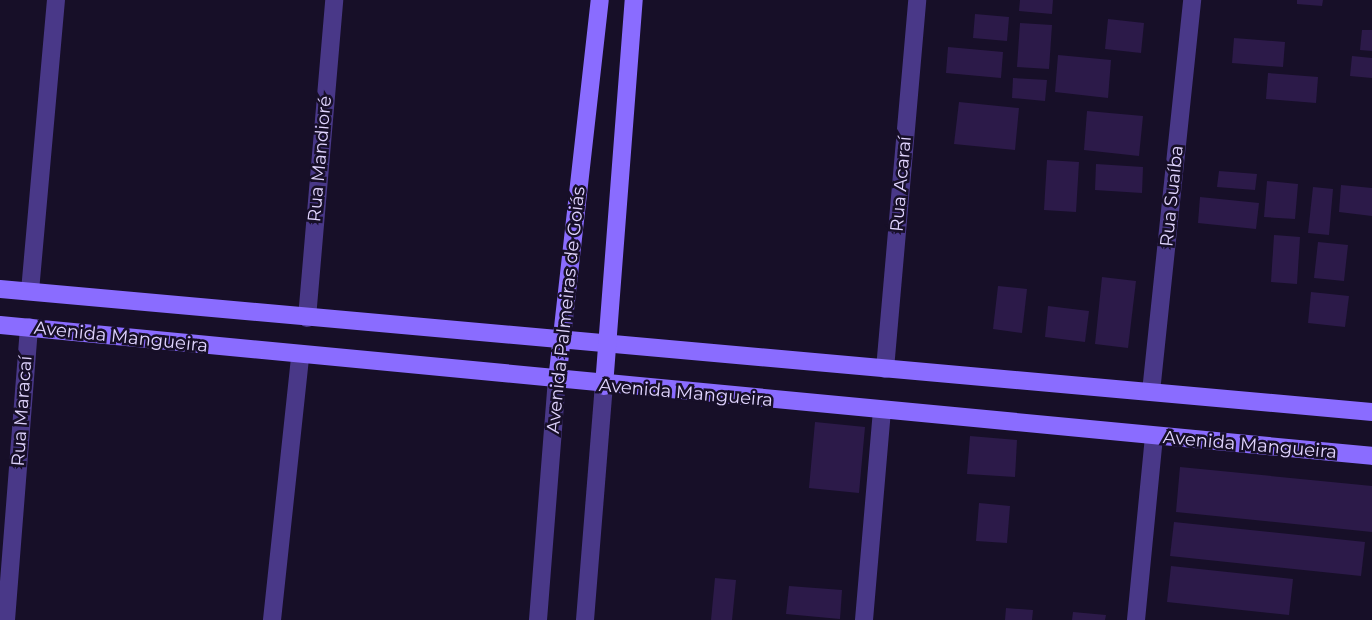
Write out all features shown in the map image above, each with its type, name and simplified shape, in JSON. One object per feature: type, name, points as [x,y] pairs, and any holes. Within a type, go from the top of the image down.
[{"type":"street","points":[[30,291],[56,0]]},
{"type":"street","name":"Rua Mandioré","points":[[307,318],[334,0]]},
{"type":"street","name":"Avenida Palmeiras de Goiás","points":[[538,620],[560,339],[600,0]]},
{"type":"street","points":[[585,620],[634,0]]},
{"type":"street","name":"Rua Acaraí","points":[[885,369],[917,0]]},
{"type":"street","name":"Rua Suaíba","points":[[1151,393],[1192,0]]},
{"type":"street","name":"Avenida Mangueira","points":[[0,289],[1372,412]]},
{"type":"street","name":"Avenida Mangueira","points":[[0,325],[604,386],[1372,456]]},
{"type":"street","name":"Rua Maracaí","points":[[6,620],[29,327]]},
{"type":"street","points":[[272,620],[300,356]]},
{"type":"street","points":[[864,620],[882,411]]},
{"type":"street","points":[[1136,620],[1153,436]]},
{"type":"building","points":[[1020,0],[1053,0],[1052,14],[1019,11]]},
{"type":"building","points":[[1297,0],[1323,0],[1322,6],[1297,4]]},
{"type":"building","points":[[975,14],[1009,17],[1007,41],[973,38]]},
{"type":"building","points":[[1108,19],[1144,23],[1141,53],[1105,49]]},
{"type":"building","points":[[1020,23],[1052,25],[1049,69],[1017,67]]},
{"type":"building","points":[[1362,30],[1372,30],[1372,51],[1360,50]]},
{"type":"building","points":[[1234,38],[1285,42],[1283,67],[1232,63]]},
{"type":"building","points":[[948,47],[1003,52],[1001,78],[946,73]]},
{"type":"building","points":[[1058,55],[1111,60],[1108,98],[1055,92]]},
{"type":"building","points":[[1352,56],[1372,58],[1372,78],[1350,76]]},
{"type":"building","points":[[1268,73],[1318,77],[1316,103],[1266,99]]},
{"type":"building","points":[[1013,78],[1047,80],[1045,101],[1012,98]]},
{"type":"building","points":[[959,102],[1019,108],[1015,150],[954,144]]},
{"type":"building","points":[[1087,111],[1143,116],[1139,156],[1084,150]]},
{"type":"building","points":[[1047,160],[1079,162],[1076,212],[1044,210]]},
{"type":"building","points":[[1096,164],[1143,167],[1142,193],[1095,190]]},
{"type":"building","points":[[1219,171],[1257,174],[1255,190],[1217,187]]},
{"type":"building","points":[[1267,181],[1298,184],[1295,219],[1264,217]]},
{"type":"building","points":[[1341,185],[1372,188],[1372,216],[1339,212]]},
{"type":"building","points":[[1313,187],[1333,189],[1329,235],[1308,233]]},
{"type":"building","points":[[1200,197],[1259,203],[1256,229],[1198,223]]},
{"type":"building","points":[[1274,235],[1300,237],[1297,284],[1271,282]]},
{"type":"building","points":[[1318,242],[1348,245],[1344,281],[1314,278]]},
{"type":"building","points":[[1102,277],[1136,281],[1128,348],[1095,344]]},
{"type":"building","points":[[998,286],[1027,289],[1022,333],[993,329]]},
{"type":"building","points":[[1311,292],[1349,296],[1345,327],[1308,323]]},
{"type":"building","points":[[1048,306],[1089,311],[1085,342],[1045,337]]},
{"type":"building","points":[[815,422],[865,427],[859,493],[809,488]]},
{"type":"building","points":[[970,436],[1017,440],[1015,477],[967,474]]},
{"type":"building","points":[[1180,467],[1372,486],[1372,532],[1176,512]]},
{"type":"building","points":[[979,503],[1010,506],[1007,543],[976,541]]},
{"type":"building","points":[[1174,522],[1365,542],[1361,576],[1170,556]]},
{"type":"building","points":[[1171,566],[1293,579],[1289,615],[1167,602]]},
{"type":"building","points":[[715,578],[736,580],[732,620],[711,620]]},
{"type":"building","points":[[789,586],[842,590],[840,619],[786,614]]},
{"type":"building","points":[[1006,608],[1033,610],[1032,620],[1005,620]]},
{"type":"building","points":[[1073,612],[1106,615],[1105,620],[1072,620]]}]
